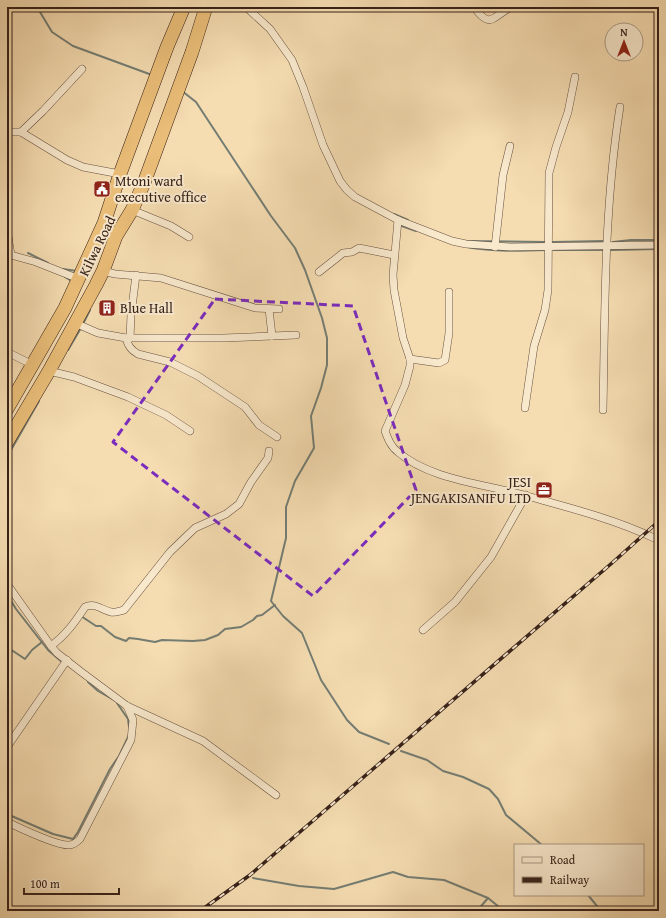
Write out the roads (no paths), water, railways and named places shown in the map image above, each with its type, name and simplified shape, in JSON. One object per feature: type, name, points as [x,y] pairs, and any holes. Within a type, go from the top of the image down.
[{"type":"highway","name":"Kilwa Road","points":[[7,409],[65,308],[104,223],[120,174],[167,47],[184,7]]},
{"type":"highway","name":"Kilwa Road","points":[[7,442],[49,372],[103,271],[116,236],[132,210],[144,183],[192,52],[206,7]]},
{"type":"street","points":[[246,7],[270,29],[292,60],[323,145],[340,181],[355,197],[398,220],[452,241],[480,246],[659,245]]},
{"type":"street","points":[[474,7],[481,16],[489,20],[512,7]]},
{"type":"street","points":[[21,132],[82,69]]},
{"type":"street","points":[[525,408],[534,346],[545,310],[548,290],[549,173],[568,112],[575,78]]},
{"type":"street","points":[[604,410],[606,246],[614,141],[620,107]]},
{"type":"street","points":[[7,132],[21,132],[67,160],[83,166],[120,174]]},
{"type":"street","points":[[495,246],[502,175],[510,146]]},
{"type":"street","points":[[132,210],[171,226],[189,237]]},
{"type":"street","points":[[398,220],[393,275],[403,338],[410,359],[409,372],[405,385],[385,431],[397,452],[422,467],[462,481],[526,496],[619,523],[654,538],[659,538]]},
{"type":"street","points":[[7,230],[9,255],[36,262],[79,278]]},
{"type":"street","points":[[319,272],[343,253],[352,252],[360,248],[394,255]]},
{"type":"street","points":[[103,271],[115,274],[136,275],[170,280],[255,308],[279,309]]},
{"type":"street","points":[[136,275],[127,344],[133,352],[170,362],[198,376],[245,407],[259,425],[277,437]]},
{"type":"street","points":[[410,359],[439,362],[445,360],[449,332],[449,292]]},
{"type":"street","points":[[269,309],[272,336]]},
{"type":"street","points":[[75,323],[98,333],[128,338],[224,338],[296,335]]},
{"type":"street","points":[[7,352],[33,365]]},
{"type":"street","points":[[49,372],[74,377],[128,397],[166,415],[190,431]]},
{"type":"street","points":[[50,646],[70,629],[85,606],[93,606],[116,613],[124,610],[170,552],[195,528],[226,514],[239,504],[251,482],[268,458],[269,452]]},
{"type":"street","points":[[423,630],[455,602],[491,557],[526,496]]},
{"type":"street","points":[[7,584],[50,646],[67,660],[127,706],[203,741],[276,795]]},
{"type":"street","points":[[7,747],[67,660]]},
{"type":"street","points":[[7,822],[34,835],[61,844],[68,846],[77,843],[131,740],[133,720],[127,706]]},
{"type":"waterway","points":[[37,7],[52,32],[73,46],[152,75]]},
{"type":"waterway","points":[[182,91],[196,102],[271,216],[295,248],[305,270],[322,318],[327,338],[327,365],[311,416],[314,448],[295,481],[286,507],[286,538],[271,601],[283,616],[302,633],[321,680],[347,720],[359,732],[389,744]]},
{"type":"waterway","points":[[394,214],[408,220]]},
{"type":"waterway","points":[[399,225],[416,231]]},
{"type":"waterway","points":[[613,242],[631,240],[659,240]]},
{"type":"waterway","points":[[465,241],[545,242]]},
{"type":"waterway","points":[[553,242],[605,241]]},
{"type":"waterway","points":[[467,247],[517,251],[547,250]]},
{"type":"waterway","points":[[611,250],[659,249]]},
{"type":"waterway","points":[[554,250],[605,250]]},
{"type":"waterway","points":[[28,253],[48,263]]},
{"type":"waterway","points":[[63,269],[77,271]]},
{"type":"waterway","points":[[65,277],[73,282]]},
{"type":"waterway","points":[[83,324],[90,310]]},
{"type":"waterway","points":[[68,350],[81,328]]},
{"type":"waterway","points":[[7,457],[39,401]]},
{"type":"waterway","points":[[7,594],[16,609],[48,650],[62,662]]},
{"type":"waterway","points":[[81,616],[96,626],[101,626],[115,637],[126,641],[129,638],[155,642],[162,640],[193,641],[205,640],[218,635],[225,629],[241,627],[257,616],[262,615],[275,605]]},
{"type":"waterway","points":[[7,647],[25,659],[32,650],[42,642]]},
{"type":"waterway","points":[[88,682],[98,691],[114,700]]},
{"type":"waterway","points":[[117,703],[128,719],[129,727]]},
{"type":"waterway","points":[[7,814],[53,834],[73,839],[129,735]]},
{"type":"waterway","points":[[401,751],[427,760],[443,771],[463,777],[489,789],[498,799],[506,815],[541,844]]},
{"type":"waterway","points":[[253,878],[299,886],[334,889],[393,872],[408,877],[444,880],[488,898],[504,911]]},
{"type":"waterway","points":[[589,896],[601,911]]},
{"type":"waterway","points":[[477,911],[488,898]]},
{"type":"railway","points":[[200,911],[250,875],[659,521]]},
{"type":"place","name":"Mtoni ward executive office","points":[[102,189]]},
{"type":"place","name":"Blue Hall","points":[[107,308]]},
{"type":"place","name":"JESI JENGAKISANIFU LTD","points":[[544,490]]}]
